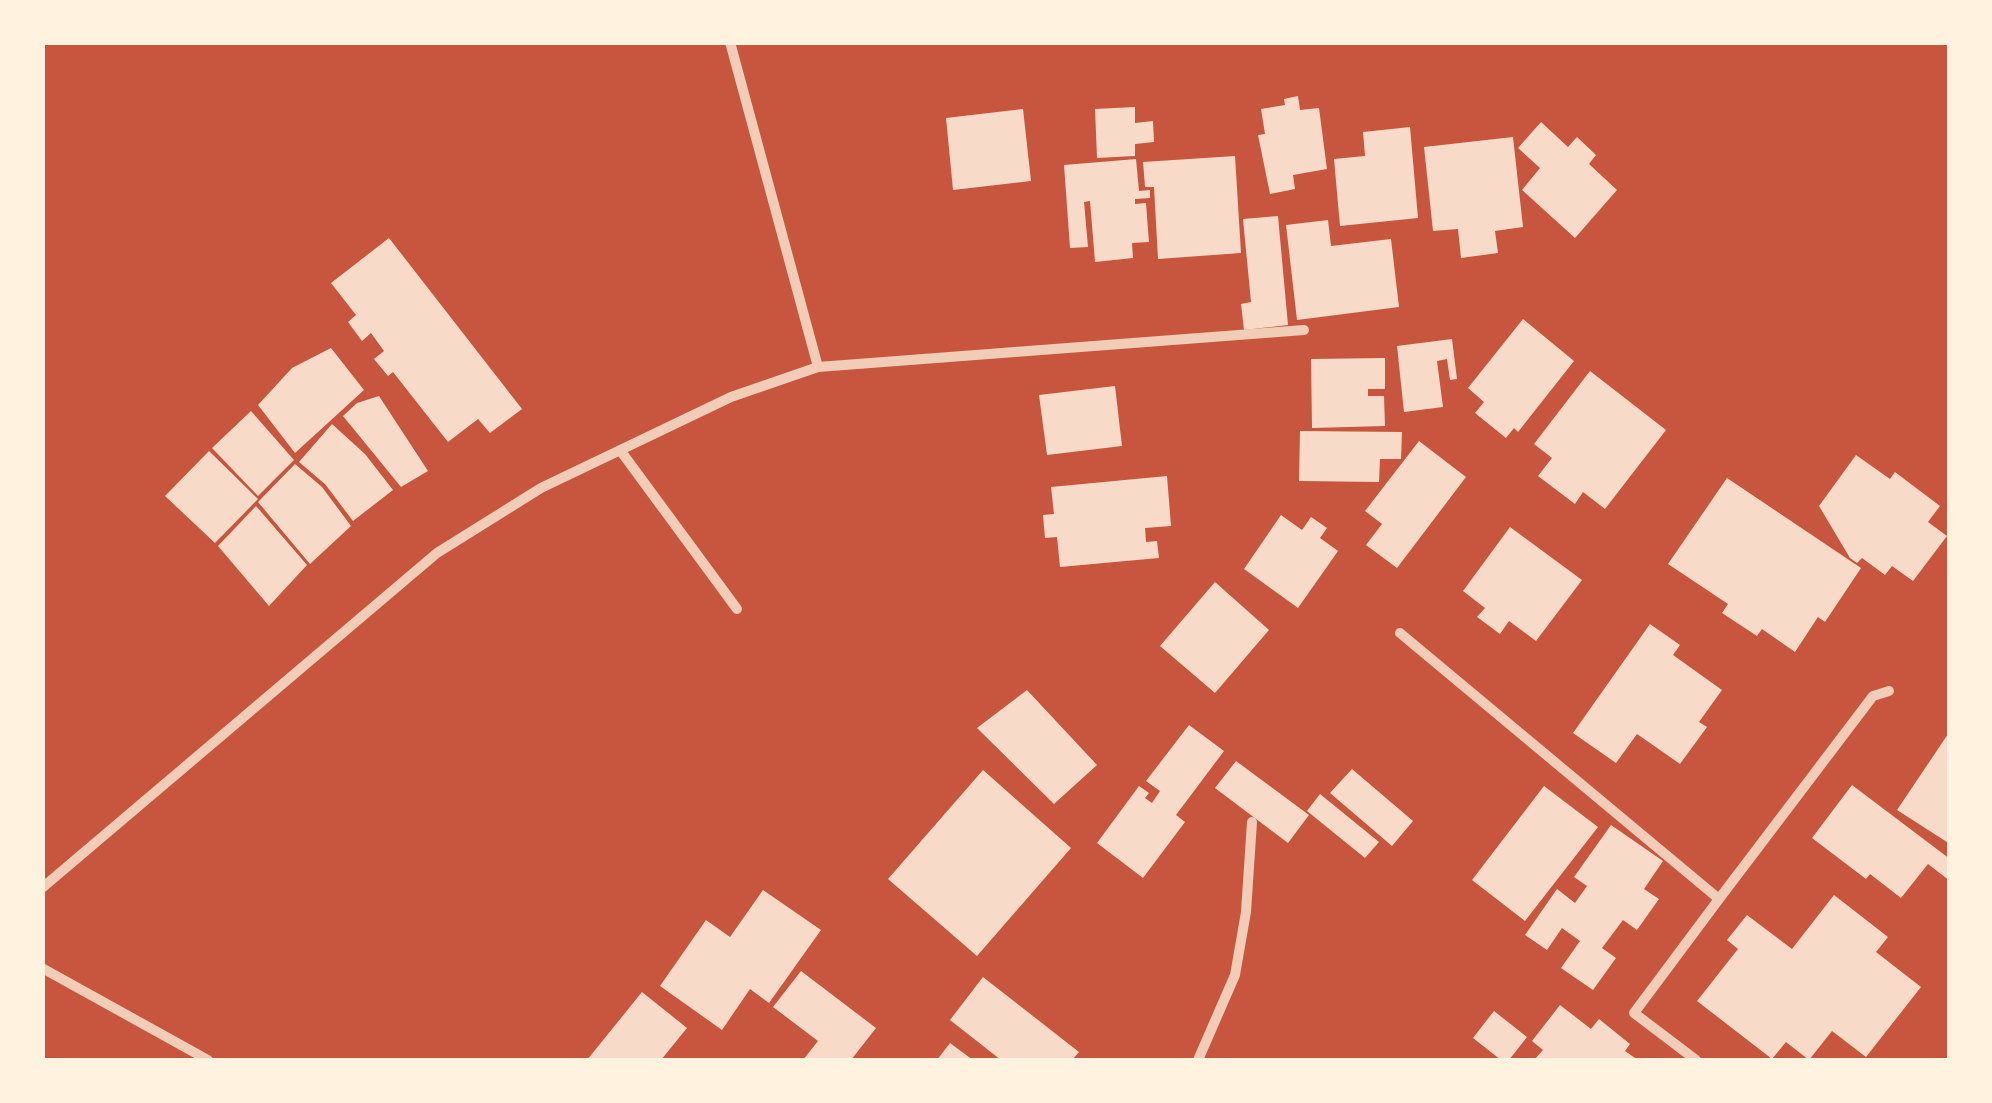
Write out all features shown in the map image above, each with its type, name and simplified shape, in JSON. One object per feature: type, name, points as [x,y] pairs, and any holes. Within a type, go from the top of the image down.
[{"type":"street","points":[[730,42],[818,367]]},
{"type":"street","points":[[42,888],[437,553],[541,488],[731,397],[818,367],[1304,330]]},
{"type":"street","points":[[620,450],[737,609]]},
{"type":"street","points":[[1400,633],[1718,899]]},
{"type":"street","points":[[1696,1060],[1634,1014],[1874,696],[1889,691]]},
{"type":"street","points":[[1198,1060],[1235,975],[1246,912],[1252,822]]},
{"type":"street","points":[[42,968],[208,1060]]},
{"type":"building","points":[[1298,96],[1300,110],[1319,108],[1327,169],[1293,175],[1295,189],[1270,194],[1258,135],[1265,134],[1261,109],[1285,105],[1284,99]]},
{"type":"building","points":[[1135,107],[1135,123],[1153,121],[1154,142],[1135,144],[1135,156],[1097,158],[1095,109]]},
{"type":"building","points":[[1023,109],[1031,181],[953,190],[946,118]]},
{"type":"building","points":[[1541,122],[1568,147],[1577,137],[1596,155],[1589,164],[1617,190],[1575,238],[1522,190],[1540,168],[1518,148]]},
{"type":"building","points":[[1410,127],[1418,218],[1340,226],[1334,159],[1365,156],[1363,132]]},
{"type":"building","points":[[1513,137],[1523,227],[1495,231],[1498,253],[1461,258],[1458,229],[1433,231],[1424,147]]},
{"type":"building","points":[[1235,156],[1241,253],[1158,259],[1154,187],[1145,187],[1143,162]]},
{"type":"building","points":[[1136,159],[1139,191],[1150,190],[1150,198],[1135,199],[1135,204],[1146,203],[1149,242],[1132,243],[1133,258],[1095,262],[1090,201],[1084,202],[1088,247],[1070,248],[1064,165]]},
{"type":"building","points":[[1278,216],[1288,325],[1244,330],[1241,304],[1251,302],[1243,219]]},
{"type":"building","points":[[1328,220],[1331,246],[1391,239],[1399,307],[1297,320],[1286,225]]},
{"type":"building","points":[[389,238],[522,409],[490,433],[478,419],[448,442],[393,372],[388,376],[374,359],[384,351],[371,333],[362,341],[348,322],[356,315],[331,283]]},
{"type":"building","points":[[1523,319],[1574,361],[1518,432],[1514,428],[1506,438],[1475,413],[1484,402],[1468,388]]},
{"type":"building","points":[[1452,339],[1457,379],[1450,380],[1447,359],[1437,361],[1443,407],[1404,412],[1397,346]]},
{"type":"building","points":[[331,348],[364,390],[295,453],[258,405],[292,368]]},
{"type":"building","points":[[1385,358],[1385,389],[1368,389],[1368,396],[1384,396],[1385,426],[1312,428],[1311,359]]},
{"type":"building","points":[[1590,371],[1666,430],[1605,509],[1583,492],[1575,504],[1538,476],[1552,458],[1534,444]]},
{"type":"building","points":[[1115,386],[1122,446],[1047,455],[1039,395]]},
{"type":"building","points":[[379,396],[428,471],[401,487],[343,416],[357,403]]},
{"type":"building","points":[[251,411],[294,460],[258,496],[212,448]]},
{"type":"building","points":[[332,424],[365,454],[393,490],[353,521],[325,484],[299,462]]},
{"type":"building","points":[[1300,431],[1402,432],[1401,459],[1380,459],[1379,482],[1299,481]]},
{"type":"building","points":[[1419,441],[1466,477],[1397,568],[1366,545],[1382,524],[1365,511]]},
{"type":"building","points":[[209,451],[258,499],[215,543],[165,496]]},
{"type":"building","points":[[1856,455],[1890,479],[1895,472],[1940,506],[1928,522],[1947,536],[1913,581],[1892,566],[1885,575],[1862,558],[1857,563],[1850,558],[1819,506]]},
{"type":"building","points":[[295,464],[322,487],[351,526],[310,564],[258,502]]},
{"type":"building","points":[[1167,476],[1171,526],[1145,528],[1146,542],[1157,541],[1159,558],[1060,567],[1057,537],[1045,538],[1043,515],[1054,514],[1051,487]]},
{"type":"building","points":[[1727,478],[1861,568],[1825,622],[1818,617],[1795,652],[1762,629],[1757,636],[1722,613],[1728,604],[1668,564]]},
{"type":"building","points":[[256,506],[307,565],[269,606],[218,546]]},
{"type":"building","points":[[1281,515],[1302,530],[1311,517],[1327,528],[1320,538],[1338,551],[1298,608],[1244,569]]},
{"type":"building","points":[[1510,527],[1582,580],[1536,641],[1509,621],[1500,634],[1477,617],[1485,608],[1463,591]]},
{"type":"building","points":[[1215,582],[1269,630],[1215,693],[1160,646]]},
{"type":"building","points":[[1650,624],[1680,645],[1673,655],[1722,690],[1699,722],[1707,727],[1680,764],[1637,734],[1616,763],[1573,733]]},
{"type":"building","points":[[1027,690],[1097,765],[1054,804],[977,728]]},
{"type":"building","points":[[1189,725],[1224,751],[1176,815],[1185,822],[1143,878],[1097,843],[1139,786],[1149,793],[1145,798],[1152,803],[1160,791],[1146,781]]},
{"type":"building","points":[[1950,731],[1950,844],[1897,810]]},
{"type":"building","points":[[1236,761],[1309,815],[1288,843],[1215,788]]},
{"type":"building","points":[[1352,769],[1413,821],[1392,846],[1330,793]]},
{"type":"building","points":[[983,770],[1071,848],[977,956],[888,879]]},
{"type":"building","points":[[1852,785],[1950,859],[1950,881],[1928,864],[1901,898],[1870,874],[1866,879],[1812,838]]},
{"type":"building","points":[[1544,786],[1598,827],[1525,921],[1472,880]]},
{"type":"building","points":[[1320,794],[1379,842],[1365,858],[1307,811]]},
{"type":"building","points":[[1611,825],[1663,861],[1644,889],[1659,899],[1637,930],[1623,920],[1602,948],[1616,958],[1593,990],[1561,968],[1580,941],[1562,928],[1547,950],[1525,935],[1557,889],[1575,903],[1587,886],[1574,877]]},
{"type":"building","points":[[763,890],[821,930],[769,1003],[750,989],[722,1030],[660,986],[706,920],[730,937]]},
{"type":"building","points":[[1834,895],[1888,937],[1876,952],[1921,987],[1866,1057],[1832,1031],[1809,1060],[1786,1042],[1772,1059],[1697,1001],[1738,949],[1727,940],[1747,915],[1792,949]]},
{"type":"building","points":[[801,971],[876,1028],[851,1060],[803,1060],[818,1041],[773,1007]]},
{"type":"building","points":[[983,977],[1079,1052],[1072,1060],[1001,1060],[950,1020]]},
{"type":"building","points":[[642,992],[687,1028],[661,1060],[587,1060]]},
{"type":"building","points":[[1560,1005],[1591,1029],[1599,1019],[1630,1044],[1625,1051],[1638,1060],[1534,1060],[1543,1050],[1532,1041]]},
{"type":"building","points":[[1494,1011],[1527,1037],[1509,1060],[1501,1060],[1473,1038]]},
{"type":"building","points":[[950,1043],[973,1060],[937,1060]]}]
